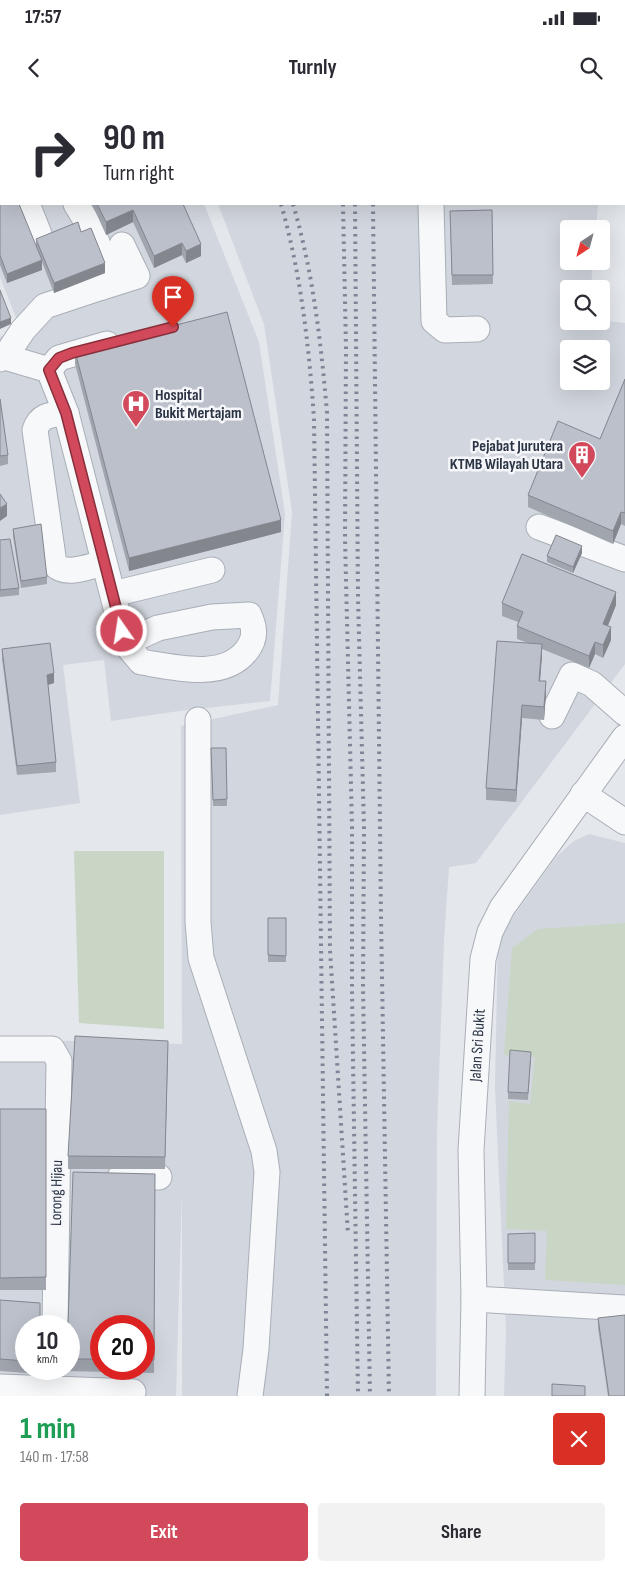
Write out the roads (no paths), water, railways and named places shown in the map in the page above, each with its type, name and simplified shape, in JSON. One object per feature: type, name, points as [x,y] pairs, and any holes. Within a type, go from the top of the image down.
[{"type":"street","points":[[27,205],[39,234]]},
{"type":"street","points":[[77,205],[94,232],[109,274],[102,287]]},
{"type":"street","points":[[431,205],[434,321],[445,330],[477,329]]},
{"type":"street","points":[[49,370],[2,358],[22,330],[45,306],[137,276],[122,245]]},
{"type":"street","points":[[49,370],[59,358],[127,339]]},
{"type":"street","points":[[49,370],[66,413],[125,644]]},
{"type":"street","points":[[66,413],[44,416],[38,422],[35,430],[54,564],[59,569],[67,571],[104,562]]},
{"type":"street","points":[[539,527],[625,559]]},
{"type":"street","points":[[113,594],[212,570]]},
{"type":"street","points":[[552,716],[572,675],[592,684],[625,713]]},
{"type":"street","points":[[198,720],[198,922],[201,958],[264,1152],[267,1172],[256,1349],[250,1396]]},
{"type":"street","name":"Jalan Sri Bukit","points":[[472,1396],[474,1299],[472,1150],[483,959],[490,932],[502,908],[625,737]]},
{"type":"street","points":[[583,794],[625,822]]},
{"type":"street","name":"Lorong Hijau","points":[[0,1049],[52,1050],[59,1060],[76,1177],[57,1315]]},
{"type":"street","points":[[76,1177],[159,1177]]},
{"type":"street","points":[[474,1299],[625,1308]]},
{"type":"street","points":[[0,1387],[48,1380]]},
{"type":"street","points":[[61,1380],[133,1392]]},
{"type":"railway","points":[[281,205],[294,257],[303,310],[310,364],[314,419],[327,1396]]},
{"type":"railway","points":[[293,205],[311,281],[327,413],[330,950],[348,1234]]},
{"type":"railway","points":[[343,205],[346,348],[345,538],[352,827],[352,989],[358,1396]]},
{"type":"railway","points":[[355,205],[358,598],[364,828],[363,987],[370,1396]]},
{"type":"railway","points":[[373,205],[381,916],[389,1396]]},
{"type":"place","name":"Hospital Bukit Mertajam","points":[[136,428]]},
{"type":"place","name":"Pejabat Jurutera KTMB Wilayah Utara","points":[[582,479]]}]
